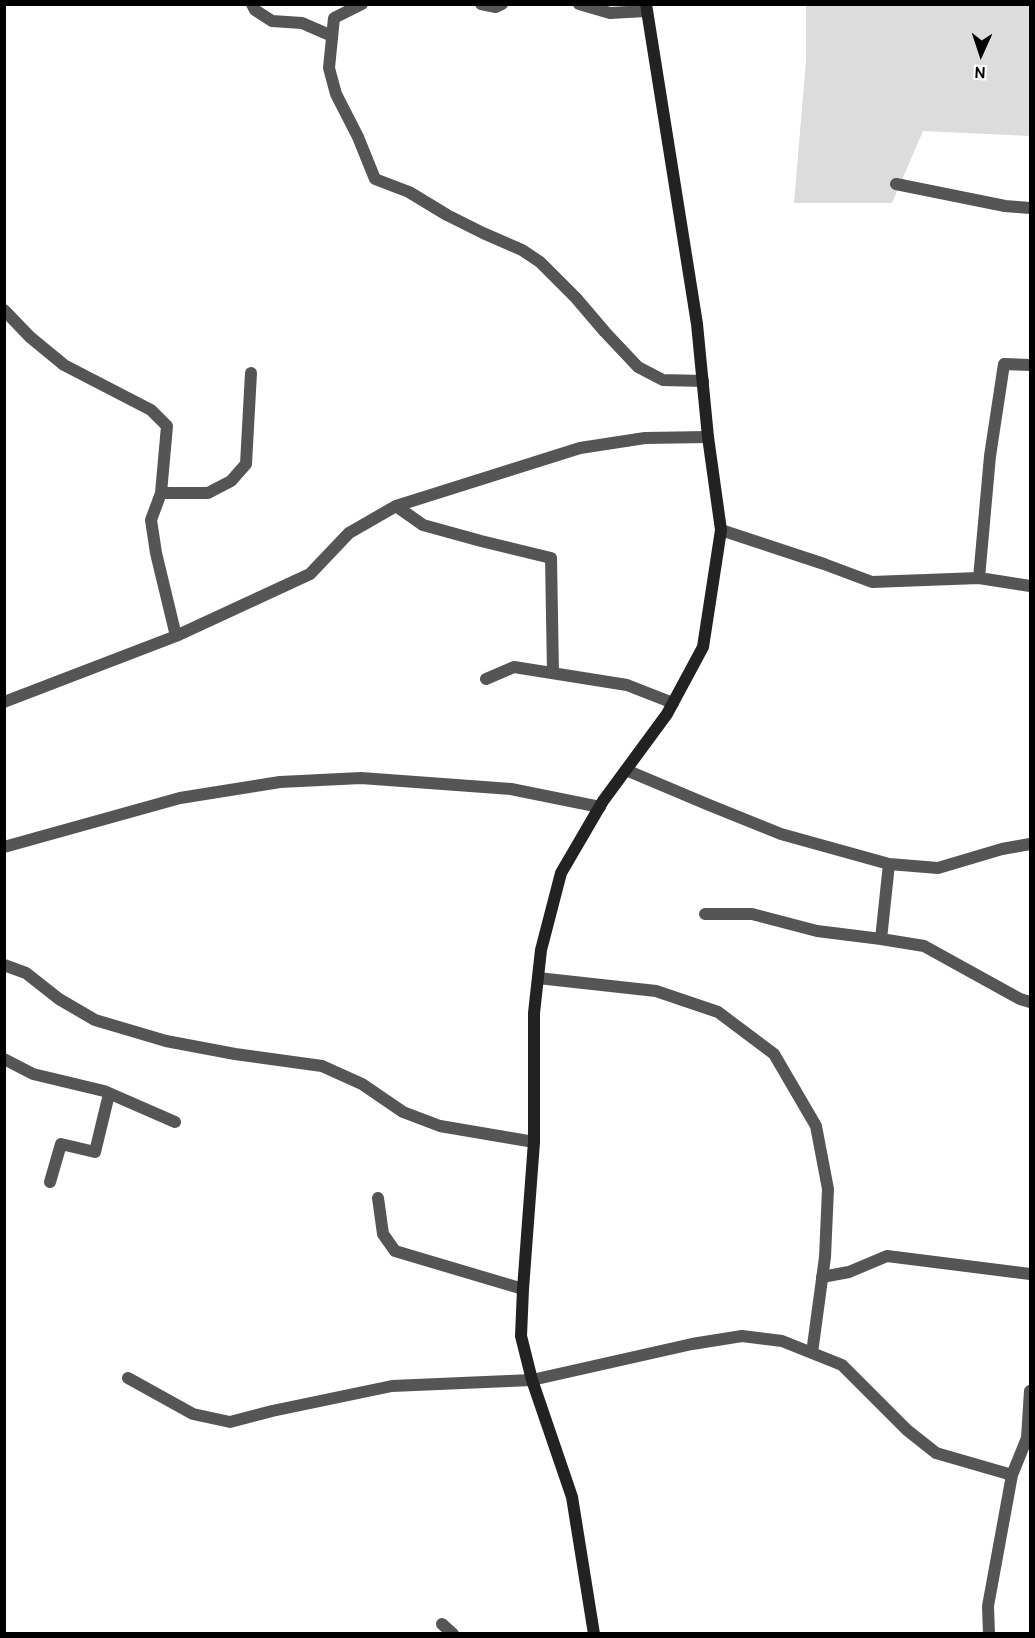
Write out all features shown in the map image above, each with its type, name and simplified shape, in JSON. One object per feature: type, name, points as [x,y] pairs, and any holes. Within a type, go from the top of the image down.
[{"type":"street","points":[[252,4],[255,10],[272,21],[302,23],[332,36]]},
{"type":"street","points":[[362,4],[334,18],[329,68],[336,94],[358,137],[375,179],[409,192],[447,215],[522,250],[540,262],[638,367],[663,380],[703,381]]},
{"type":"street","points":[[481,4],[496,7],[502,4]]},
{"type":"street","points":[[579,4],[610,13],[646,8],[697,324],[708,437],[721,530],[703,647],[668,714],[600,807],[561,873],[541,950],[534,1013],[534,1142],[521,1336],[532,1380],[572,1497],[594,1634]]},
{"type":"street","points":[[896,184],[1005,206],[1030,208]]},
{"type":"street","points":[[4,310],[30,337],[64,365],[151,410],[167,426],[161,493],[151,520],[156,553],[176,636]]},
{"type":"street","points":[[979,578],[990,456],[1004,364],[1030,365]]},
{"type":"street","points":[[161,493],[208,493],[231,481],[246,464],[251,373]]},
{"type":"street","points":[[4,702],[176,636],[310,574],[349,533],[396,506],[580,448],[645,438],[708,437]]},
{"type":"street","points":[[396,506],[423,525],[551,558],[553,673]]},
{"type":"street","points":[[721,530],[872,582],[979,578],[1030,586]]},
{"type":"street","points":[[486,679],[514,667],[627,685],[673,703]]},
{"type":"street","points":[[626,770],[781,834],[889,864],[938,868],[1002,849],[1030,844]]},
{"type":"street","points":[[4,847],[180,798],[280,782],[361,777],[511,789],[600,807]]},
{"type":"street","points":[[880,939],[889,864]]},
{"type":"street","points":[[705,914],[752,914],[817,931],[924,946],[1020,999],[1030,1002]]},
{"type":"street","points":[[4,965],[26,973],[59,999],[95,1020],[166,1041],[235,1054],[322,1066],[362,1084],[403,1112],[440,1126],[534,1142]]},
{"type":"street","points":[[538,978],[656,991],[718,1012],[774,1054],[816,1126],[828,1189],[825,1257],[812,1353]]},
{"type":"street","points":[[4,1059],[33,1074],[104,1091],[175,1122]]},
{"type":"street","points":[[50,1182],[61,1144],[95,1152],[109,1094]]},
{"type":"street","points":[[378,1198],[383,1234],[395,1251],[523,1289]]},
{"type":"street","points":[[822,1277],[849,1272],[887,1256],[1030,1274]]},
{"type":"street","points":[[128,1378],[193,1414],[230,1422],[392,1386],[532,1380],[692,1344],[742,1336],[782,1341],[842,1365],[907,1430],[936,1453],[1012,1475]]},
{"type":"street","points":[[989,1634],[988,1606],[1012,1475],[1029,1438],[1030,1391]]},
{"type":"street","points":[[442,1624],[453,1634]]},
{"type":"shaded area","points":[[806,5],[1030,5],[1030,136],[923,131],[892,203],[794,203],[806,61]]}]
